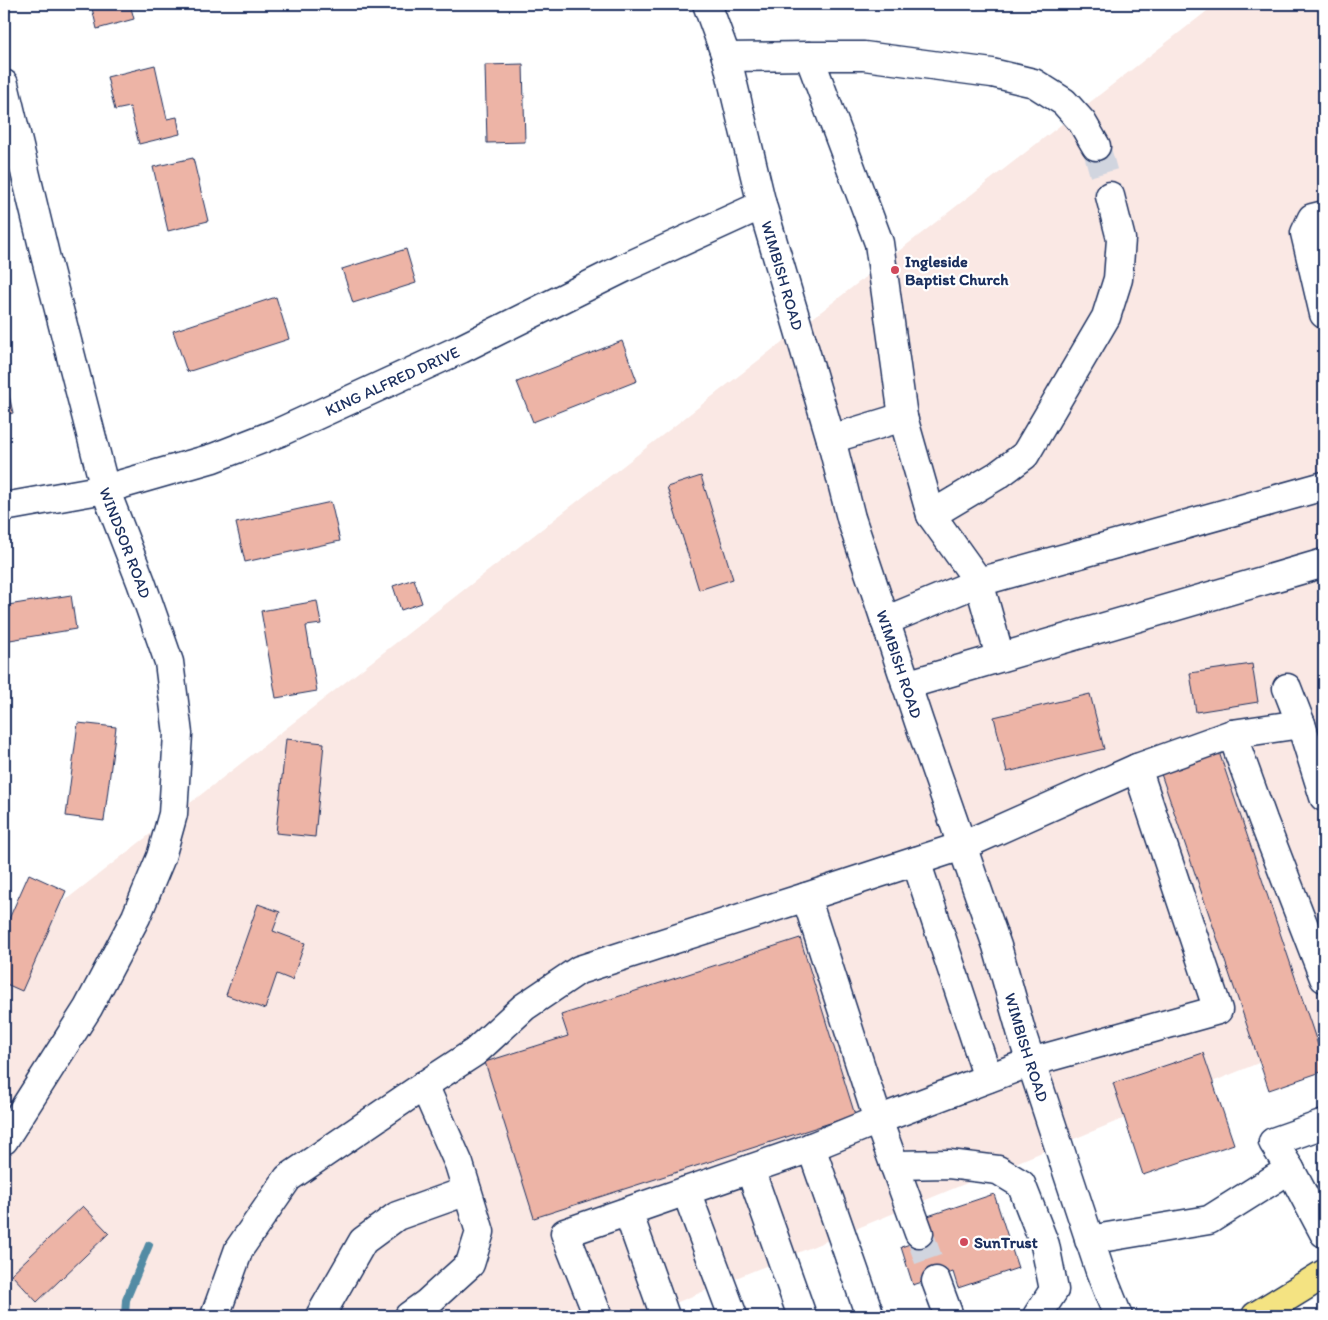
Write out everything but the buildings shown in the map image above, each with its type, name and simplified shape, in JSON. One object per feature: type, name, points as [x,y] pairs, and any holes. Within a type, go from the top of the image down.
[{"type":"main road","points":[[1256,1316],[1324,1274]]},
{"type":"street","name":"WIMBISH ROAD","points":[[707,4],[726,57],[762,205],[831,439],[851,518],[996,946],[1031,1062],[1089,1240],[1118,1316]]},
{"type":"street","points":[[809,56],[879,243],[903,417],[931,515],[979,582],[1000,657]]},
{"type":"street","points":[[726,57],[864,56],[992,73],[1034,82],[1064,102],[1082,122],[1096,146]]},
{"type":"street","name":"WINDSOR ROAD","points":[[4,84],[46,259],[105,489],[141,582],[168,662],[178,734],[173,814],[161,857],[136,917],[83,1016],[4,1140]]},
{"type":"street","points":[[931,515],[998,475],[1025,455],[1106,317],[1118,279],[1120,239],[1110,196]]},
{"type":"street","name":"KING ALFRED DRIVE","points":[[4,507],[105,489],[213,458],[280,432],[461,349],[624,268],[762,205]]},
{"type":"street","points":[[1323,299],[1306,233],[1312,218],[1324,215]]},
{"type":"street","points":[[831,439],[903,417]]},
{"type":"street","points":[[885,621],[979,582],[1324,486]]},
{"type":"street","points":[[906,685],[1324,563]]},
{"type":"street","points":[[1287,688],[1301,724],[1324,797]]},
{"type":"street","points":[[216,1316],[239,1249],[288,1178],[475,1052],[524,1007],[579,970],[962,846],[1138,768],[1232,734],[1301,724]]},
{"type":"street","points":[[1232,734],[1324,978]]},
{"type":"street","points":[[598,1316],[565,1233],[811,1147],[1031,1062],[1218,1010],[1138,768]]},
{"type":"street","points":[[916,861],[988,1078]]},
{"type":"street","points":[[806,896],[878,1120],[919,1233]]},
{"type":"street","points":[[409,1316],[427,1303],[470,1264],[480,1232],[459,1164],[424,1086]]},
{"type":"street","points":[[1324,1124],[1273,1142],[1290,1169],[1324,1233]]},
{"type":"street","points":[[811,1147],[870,1316]]},
{"type":"street","points":[[894,1165],[949,1164],[998,1170],[1021,1184],[1045,1245],[1054,1290],[1037,1316]]},
{"type":"street","points":[[750,1169],[802,1316]]},
{"type":"street","points":[[1089,1240],[1209,1220],[1290,1169]]},
{"type":"street","points":[[320,1316],[364,1240],[398,1216],[467,1191]]},
{"type":"street","points":[[686,1191],[732,1316]]},
{"type":"street","points":[[628,1212],[665,1316]]},
{"type":"street","points":[[936,1280],[949,1316]]},
{"type":"shaded area","points":[[1216,4],[1324,4],[1324,1036],[644,1316],[4,1316],[4,948]]},
{"type":"waterway","points":[[125,1316],[126,1300],[149,1245]]},
{"type":"tunnel","points":[[1096,146],[1110,196]]},
{"type":"tunnel","points":[[919,1233],[936,1281]]},
{"type":"place","name":"Ingleside Baptist Church","points":[[895,270]]},
{"type":"place","name":"SunTrust","points":[[964,1242]]}]
